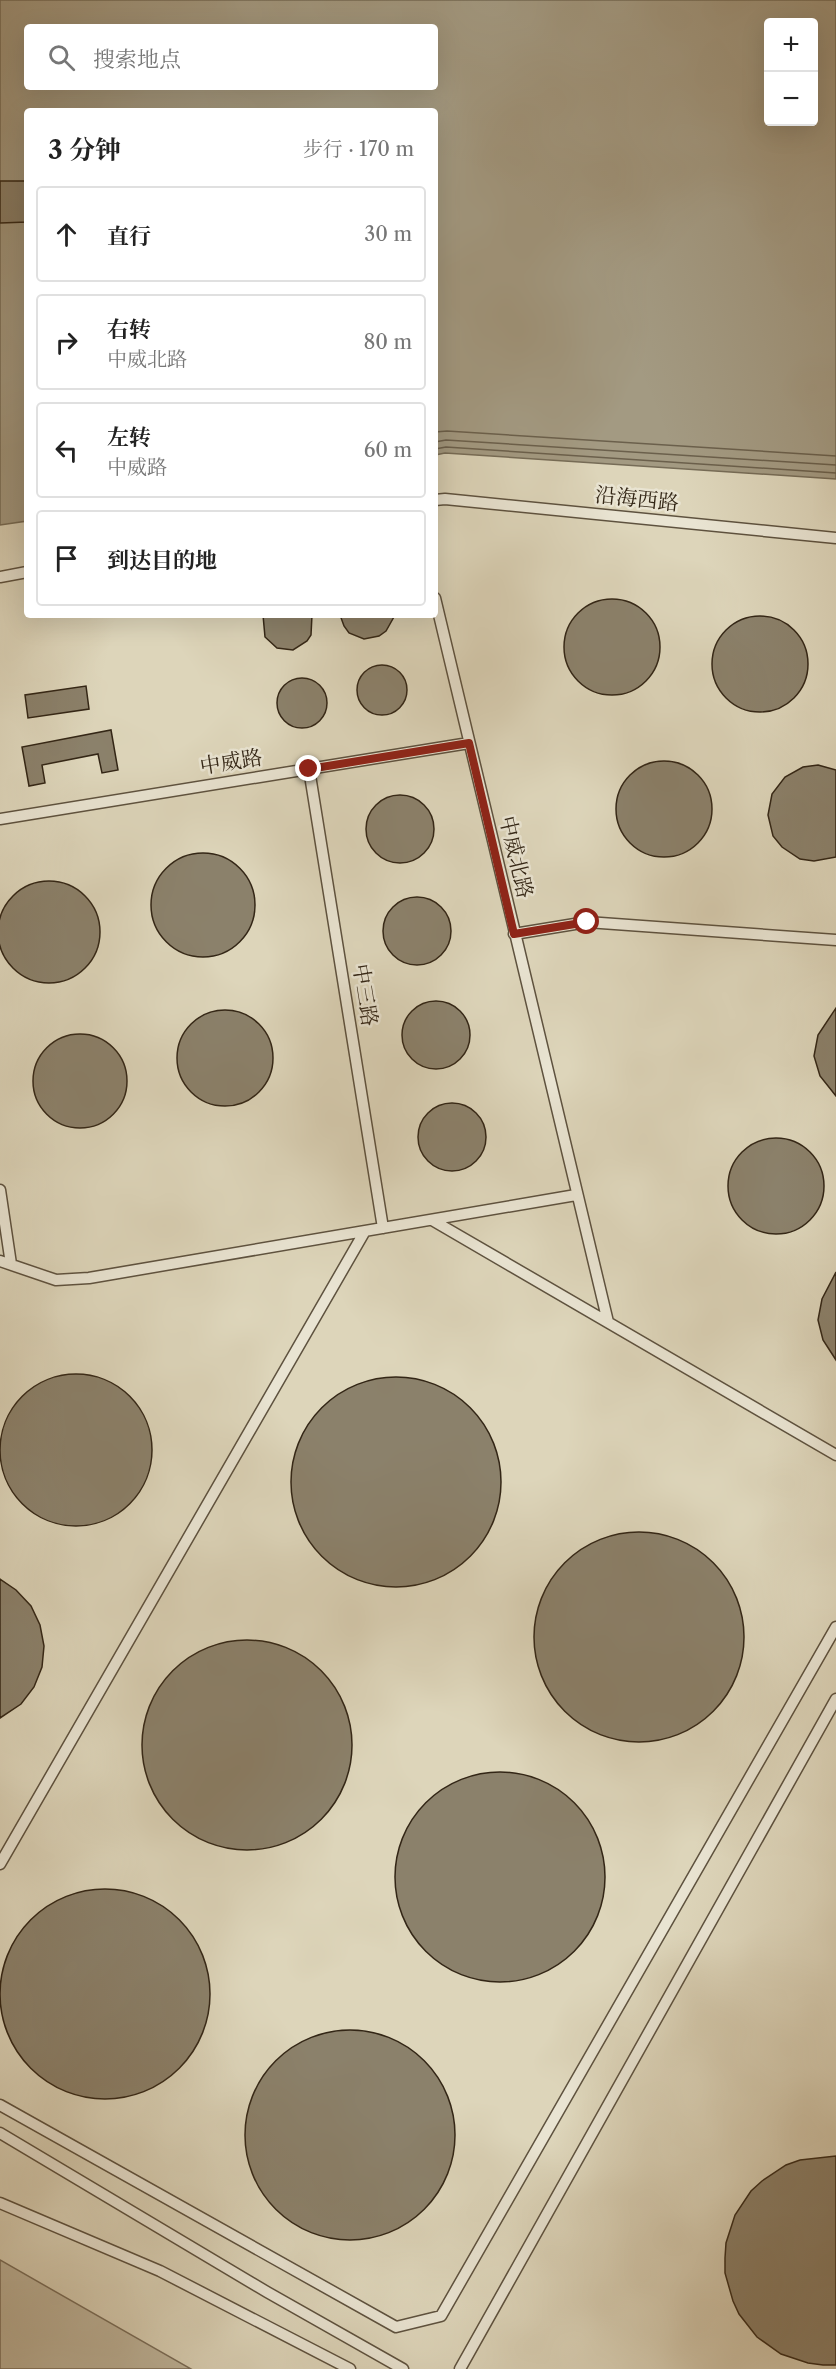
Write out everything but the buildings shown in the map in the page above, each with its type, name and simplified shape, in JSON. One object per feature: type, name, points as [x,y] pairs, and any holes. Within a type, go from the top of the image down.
[{"type":"lane","name":"沿海西路","points":[[438,500],[457,500],[836,538]]},
{"type":"lane","points":[[0,577],[24,573]]},
{"type":"lane","name":"中威北路","points":[[438,611],[608,1322]]},
{"type":"lane","name":"中威路","points":[[0,819],[469,743]]},
{"type":"lane","name":"中三路","points":[[309,769],[383,1228]]},
{"type":"lane","points":[[514,934],[587,922],[836,940]]},
{"type":"lane","points":[[0,1190],[11,1264]]},
{"type":"lane","points":[[0,1261],[56,1280],[89,1278],[576,1195]]},
{"type":"lane","points":[[432,1220],[836,1455]]},
{"type":"lane","points":[[0,1864],[365,1231]]},
{"type":"lane","points":[[0,2105],[396,2327],[441,2316],[836,1627]]},
{"type":"lane","points":[[460,2369],[836,1699]]},
{"type":"lane","points":[[0,2133],[267,2292],[404,2369]]},
{"type":"lane","points":[[0,2203],[160,2271],[350,2369]]},
{"type":"shaded area","points":[[0,2260],[191,2369],[0,2369]]},
{"type":"water","points":[[0,0],[836,0],[836,479],[445,453],[438,454],[438,108],[24,108],[24,521],[0,525]]},
{"type":"route","points":[[309,769],[469,743],[514,934],[587,922]]}]
